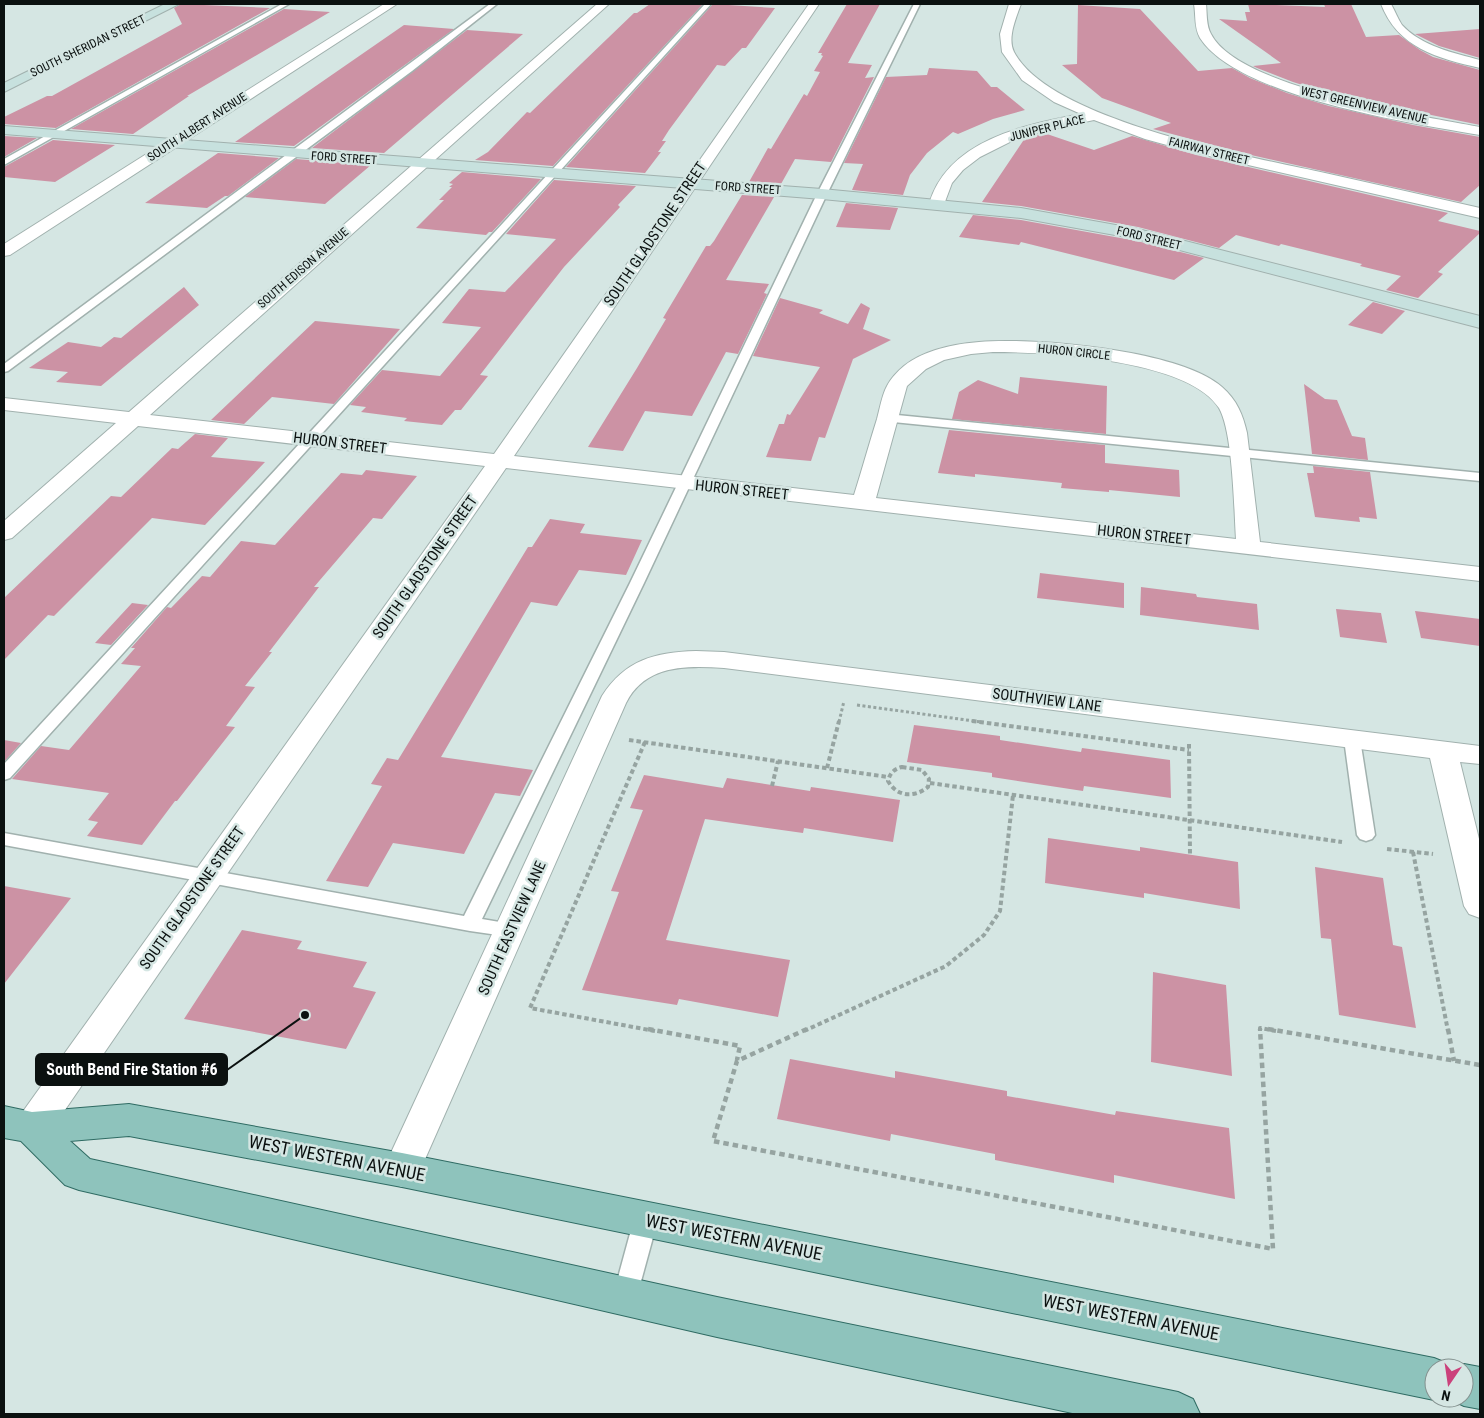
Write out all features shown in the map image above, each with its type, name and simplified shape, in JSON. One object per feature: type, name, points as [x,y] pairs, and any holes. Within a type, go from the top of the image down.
[{"type":"main road","name":"WEST WESTERN AVENUE","points":[[18,1125],[129,1120],[402,1170],[1424,1376]]},
{"type":"main road","points":[[18,1125],[79,1173],[625,1296],[1178,1414]]},
{"type":"street","name":"SOUTH SHERIDAN STREET","points":[[4,88],[173,4]]},
{"type":"street","name":"SOUTH ALBERT AVENUE","points":[[4,251],[390,4]]},
{"type":"street","name":"SOUTH EDISON AVENUE","points":[[4,533],[603,4]]},
{"type":"street","name":"SOUTH GLADSTONE STREET","points":[[18,1125],[207,876],[499,462],[814,4]]},
{"type":"street","name":"FAIRWAY STREET","points":[[1015,4],[1006,41],[1012,59],[1037,85],[1096,116],[1150,136],[1214,153],[1480,213]]},
{"type":"street","name":"WEST GREENVIEW AVENUE","points":[[1200,4],[1203,31],[1211,44],[1227,58],[1257,74],[1331,100],[1480,131]]},
{"type":"street","points":[[1386,4],[1395,22],[1407,34],[1444,53],[1480,64]]},
{"type":"street","name":"JUNIPER PLACE","points":[[937,204],[944,184],[953,172],[978,152],[1003,139],[1024,132],[1096,116]]},
{"type":"street","name":"FORD STREET","points":[[4,130],[822,194],[1021,212],[1105,227],[1480,322]]},
{"type":"street","name":"HURON CIRCLE","points":[[863,503],[896,387],[907,371],[916,366],[935,357],[957,351],[1004,346],[1126,357],[1163,366],[1197,380],[1219,395],[1228,406],[1234,418],[1249,547]]},
{"type":"street","name":"HURON STREET","points":[[4,404],[1480,574]]},
{"type":"street","name":"SOUTHVIEW LANE","points":[[622,687],[645,666],[672,660],[724,660],[1480,755]]},
{"type":"street","name":"SOUTH EASTVIEW LANE","points":[[402,1170],[622,687]]},
{"type":"street","points":[[1444,750],[1480,906]]},
{"type":"lane","points":[[4,162],[286,4]]},
{"type":"lane","points":[[4,369],[494,4]]},
{"type":"lane","points":[[4,774],[708,4]]},
{"type":"lane","points":[[470,924],[822,194],[917,4]]},
{"type":"lane","points":[[887,418],[1480,477]]},
{"type":"lane","points":[[1352,739],[1366,835]]},
{"type":"lane","points":[[4,839],[511,930]]},
{"type":"lane","points":[[625,1296],[646,1219]]},
{"type":"path","points":[[827,768],[850,676]]},
{"type":"path","points":[[844,703],[1189,750]]},
{"type":"path","points":[[1188,718],[1190,855]]},
{"type":"path","points":[[599,735],[888,777]]},
{"type":"path","points":[[645,742],[530,1008],[740,1046],[713,1141],[1273,1250],[1260,1028],[1480,1065]]},
{"type":"path","points":[[772,786],[778,761]]},
{"type":"path","points":[[888,777],[896,769],[909,767],[922,770],[930,783]]},
{"type":"path","points":[[888,777],[893,789],[906,794],[919,794],[930,783]]},
{"type":"path","points":[[930,783],[1345,843]]},
{"type":"path","points":[[737,1061],[946,966],[984,935],[1000,912],[1013,795]]},
{"type":"path","points":[[1384,848],[1469,858]]},
{"type":"path","points":[[1413,852],[1454,1061]]},
{"type":"building","points":[[181,4],[270,8],[56,128],[4,124],[4,117],[47,96],[52,96],[182,24],[174,8]]},
{"type":"building","points":[[650,4],[703,4],[553,166],[475,160],[488,152],[527,112],[530,113],[634,13]]},
{"type":"building","points":[[713,4],[775,8],[746,48],[742,48],[725,66],[717,65],[669,130],[662,141],[666,141],[658,152],[661,152],[645,173],[566,167]]},
{"type":"building","points":[[847,4],[880,4],[848,63],[872,65],[865,78],[874,77],[831,162],[795,159],[781,184],[749,182],[768,148],[771,149],[804,94],[807,96],[820,72],[814,71],[823,56],[821,55],[822,53],[818,53]]},
{"type":"building","points":[[1248,4],[1325,7],[1324,4],[1351,4],[1366,37],[1399,35],[1433,57],[1480,70],[1480,125],[1334,95],[1293,82],[1253,66],[1281,63],[1219,19],[1247,21],[1245,12],[1250,12]]},
{"type":"building","points":[[1078,5],[1140,9],[1198,71],[1232,68],[1250,78],[1287,93],[1329,106],[1413,125],[1480,137],[1480,185],[1461,202],[1251,155],[1153,129],[1171,123],[1102,98],[1062,65],[1077,64]]},
{"type":"building","points":[[284,9],[330,12],[187,96],[189,96],[133,134],[71,129]]},
{"type":"building","points":[[404,25],[454,29],[294,146],[235,142]]},
{"type":"building","points":[[1480,29],[1480,58],[1439,46],[1415,34]]},
{"type":"building","points":[[467,30],[523,34],[384,153],[312,148]]},
{"type":"building","points":[[929,68],[977,71],[991,87],[997,87],[1025,110],[993,119],[958,134],[953,132],[927,153],[910,175],[903,195],[852,190],[863,164],[844,163],[886,77],[927,75]]},
{"type":"building","points":[[1044,133],[1094,150],[1132,136],[1196,155],[1448,213],[1438,221],[1480,231],[1480,233],[1438,272],[1443,274],[1418,298],[1386,290],[1401,276],[1360,266],[1362,264],[1281,244],[1279,246],[1236,235],[1219,248],[1138,227],[1021,206],[982,202],[1025,138]]},
{"type":"building","points":[[4,136],[37,138],[4,157]]},
{"type":"building","points":[[53,140],[115,145],[55,182],[4,177],[4,167]]},
{"type":"building","points":[[218,153],[279,158],[228,196],[207,208],[145,203]]},
{"type":"building","points":[[296,159],[371,165],[325,204],[245,197]]},
{"type":"building","points":[[462,172],[541,179],[492,232],[486,235],[416,228],[444,200],[439,200],[452,187],[449,187],[453,184],[449,183]]},
{"type":"building","points":[[554,180],[636,186],[618,205],[620,207],[564,267],[524,318],[480,375],[488,376],[461,410],[455,410],[442,425],[404,421],[407,418],[361,412],[366,407],[350,405],[382,370],[440,376],[481,327],[442,323],[469,289],[505,292],[556,239],[506,234]]},
{"type":"building","points":[[742,195],[774,197],[726,280],[769,284],[764,293],[767,294],[738,354],[726,352],[692,416],[645,411],[623,451],[588,447],[666,319],[663,318],[706,246],[710,246],[714,241]]},
{"type":"building","points":[[846,203],[898,208],[890,230],[836,227]]},
{"type":"building","points":[[973,215],[1021,220],[1137,241],[1204,258],[1174,280],[1021,242],[1019,245],[959,237]]},
{"type":"building","points":[[184,287],[199,305],[101,386],[56,382],[68,372],[29,368],[68,342],[101,347],[114,337],[121,338]]},
{"type":"building","points":[[780,298],[823,310],[819,313],[848,324],[861,303],[870,308],[863,329],[891,340],[853,359],[825,438],[819,437],[811,461],[766,457],[779,424],[784,424],[787,414],[790,415],[820,367],[753,356]]},
{"type":"building","points":[[1373,302],[1405,311],[1382,334],[1348,325]]},
{"type":"building","points":[[315,321],[400,329],[334,404],[272,397],[244,424],[211,420]]},
{"type":"building","points":[[1020,377],[1107,386],[1106,434],[952,419],[959,392],[978,380],[1018,394]]},
{"type":"building","points":[[1304,384],[1325,399],[1337,400],[1352,436],[1365,438],[1368,460],[1312,454]]},
{"type":"building","points":[[949,430],[1105,445],[1105,463],[1179,470],[1180,497],[1109,490],[1109,492],[1061,488],[1062,483],[975,474],[975,477],[938,473]]},
{"type":"building","points":[[195,434],[228,438],[211,457],[265,462],[205,525],[152,518],[54,616],[48,615],[4,660],[4,598],[111,496],[121,497],[172,448],[178,449]]},
{"type":"building","points":[[1313,466],[1370,472],[1377,519],[1359,517],[1360,522],[1315,517],[1307,473],[1314,473]]},
{"type":"building","points":[[366,470],[417,476],[382,519],[373,518],[314,587],[319,587],[245,686],[255,687],[226,726],[235,727],[142,845],[87,836],[98,822],[88,820],[109,793],[12,779],[41,746],[69,750],[141,666],[121,664],[135,648],[131,648],[167,607],[171,608],[202,576],[210,577],[241,541],[275,545],[341,473],[362,475]]},
{"type":"building","points":[[550,519],[585,524],[580,533],[642,540],[626,575],[579,570],[557,606],[531,602],[441,757],[533,770],[520,796],[495,793],[464,854],[393,843],[368,887],[326,881],[382,786],[371,784],[387,758],[398,760],[528,547],[532,547]]},
{"type":"building","points":[[1040,573],[1124,583],[1124,608],[1037,598]]},
{"type":"building","points":[[1141,587],[1196,594],[1197,597],[1257,604],[1259,630],[1140,615]]},
{"type":"building","points":[[132,603],[148,605],[111,645],[95,643]]},
{"type":"building","points":[[1336,609],[1381,613],[1387,643],[1340,637]]},
{"type":"building","points":[[1415,611],[1480,619],[1480,646],[1421,638]]},
{"type":"building","points":[[914,725],[1000,736],[1000,740],[1081,752],[1082,748],[1170,760],[1171,798],[1084,786],[1083,791],[992,777],[992,773],[907,762]]},
{"type":"building","points":[[4,740],[21,743],[4,762]]},
{"type":"building","points":[[644,775],[723,788],[727,778],[810,791],[811,787],[900,800],[893,842],[804,828],[803,833],[705,819],[666,940],[790,960],[778,1017],[679,999],[677,1005],[582,990],[619,892],[611,891],[643,810],[630,808]]},
{"type":"building","points":[[1048,838],[1140,851],[1140,847],[1238,862],[1240,909],[1144,893],[1144,898],[1045,883]]},
{"type":"building","points":[[1315,867],[1383,878],[1393,945],[1402,947],[1416,1028],[1339,1015],[1331,939],[1321,938]]},
{"type":"building","points":[[4,886],[71,898],[4,984]]},
{"type":"building","points":[[242,930],[302,941],[297,949],[367,962],[353,987],[376,992],[346,1049],[184,1019]]},
{"type":"building","points":[[1153,972],[1226,985],[1232,1076],[1151,1062]]},
{"type":"building","points":[[790,1059],[895,1078],[895,1071],[1007,1091],[1007,1096],[1115,1115],[1116,1111],[1229,1128],[1235,1199],[1114,1175],[1114,1183],[995,1160],[995,1154],[891,1134],[890,1141],[777,1119]]},
{"type":"place","name":"South Bend Fire Station #6","points":[[305,1015]]}]
